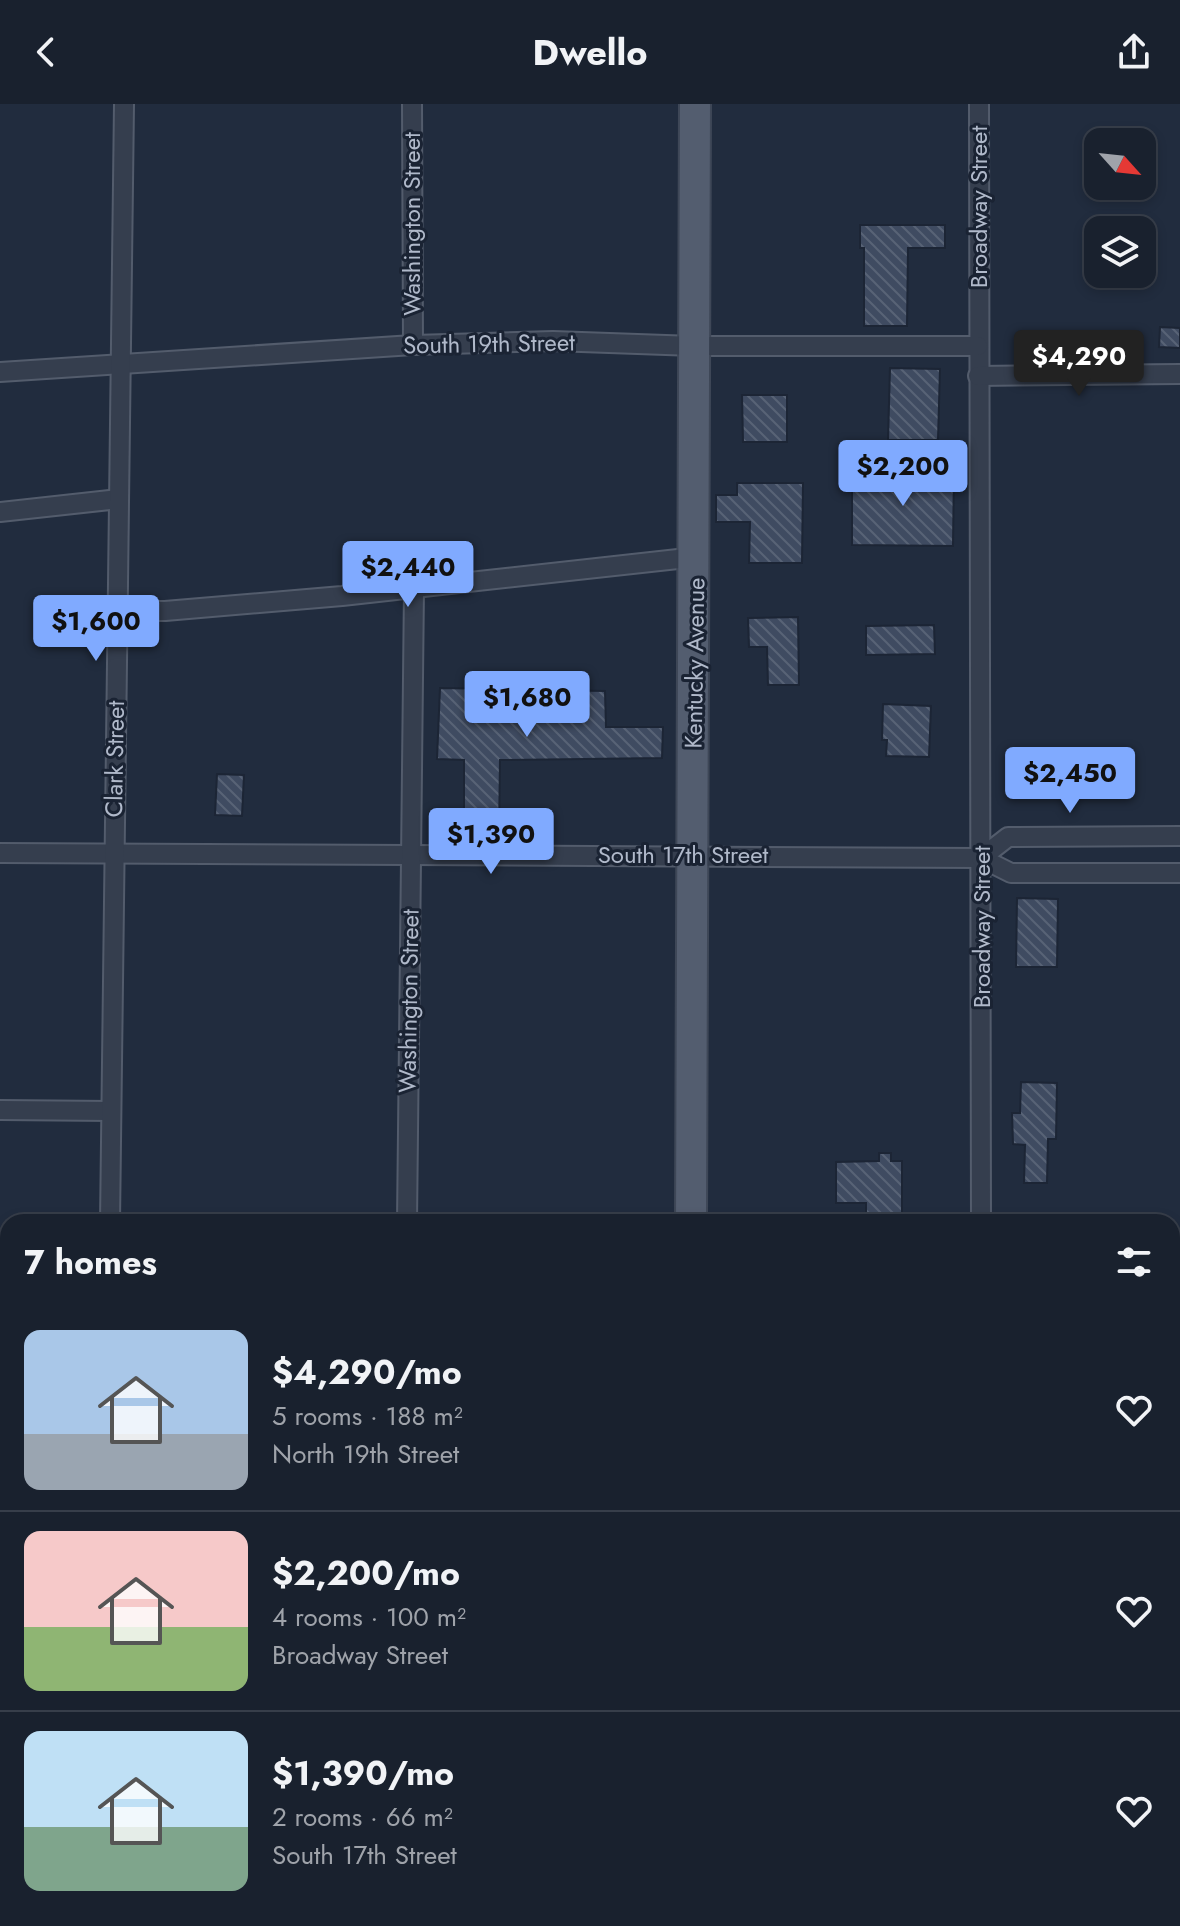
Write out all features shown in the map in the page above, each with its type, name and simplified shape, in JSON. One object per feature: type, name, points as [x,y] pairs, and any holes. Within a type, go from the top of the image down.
[{"type":"main road","name":"Kentucky Avenue","points":[[691,1214],[696,557],[695,104]]},
{"type":"street","name":"Clark Street","points":[[110,1214],[124,104]]},
{"type":"street","name":"Washington Street","points":[[412,104],[413,345]]},
{"type":"street","name":"Broadway Street","points":[[979,104],[981,1214]]},
{"type":"street","name":"South 19th Street","points":[[0,372],[413,345],[553,341],[694,346],[978,346]]},
{"type":"street","points":[[978,376],[1180,374]]},
{"type":"street","points":[[0,512],[119,499]]},
{"type":"street","points":[[117,611],[191,609],[696,557]]},
{"type":"street","name":"Washington Street","points":[[407,1214],[414,588]]},
{"type":"street","points":[[1180,836],[1008,837],[981,858],[1011,873],[1180,873]]},
{"type":"street","name":"South 17th Street","points":[[0,853],[692,854],[981,858]]},
{"type":"street","points":[[0,1110],[111,1111]]},
{"type":"building","points":[[860,225],[945,225],[945,248],[908,248],[907,326],[864,326],[864,248],[860,248]]},
{"type":"building","points":[[1160,327],[1180,328],[1180,348],[1159,347]]},
{"type":"building","points":[[890,368],[940,369],[938,440],[888,440]]},
{"type":"building","points":[[742,395],[787,395],[787,442],[743,442]]},
{"type":"building","points":[[852,470],[954,471],[953,546],[852,545]]},
{"type":"building","points":[[737,483],[803,483],[802,563],[749,563],[750,522],[716,522],[716,495],[737,495]]},
{"type":"building","points":[[798,617],[799,685],[768,685],[767,647],[749,647],[748,618]]},
{"type":"building","points":[[934,625],[935,654],[866,655],[866,626]]},
{"type":"building","points":[[440,688],[605,691],[606,727],[663,727],[662,758],[500,760],[499,836],[464,835],[464,760],[437,759]]},
{"type":"building","points":[[883,704],[931,706],[929,757],[886,756],[887,740],[882,740]]},
{"type":"building","points":[[217,774],[244,775],[242,816],[215,815]]},
{"type":"building","points":[[1017,898],[1058,899],[1057,967],[1016,967]]},
{"type":"building","points":[[1021,1082],[1057,1083],[1056,1139],[1048,1139],[1047,1183],[1024,1183],[1025,1145],[1013,1144],[1012,1113],[1020,1113]]},
{"type":"building","points":[[879,1153],[891,1153],[891,1161],[902,1161],[902,1214],[866,1214],[866,1203],[836,1203],[836,1162],[879,1161]]}]
